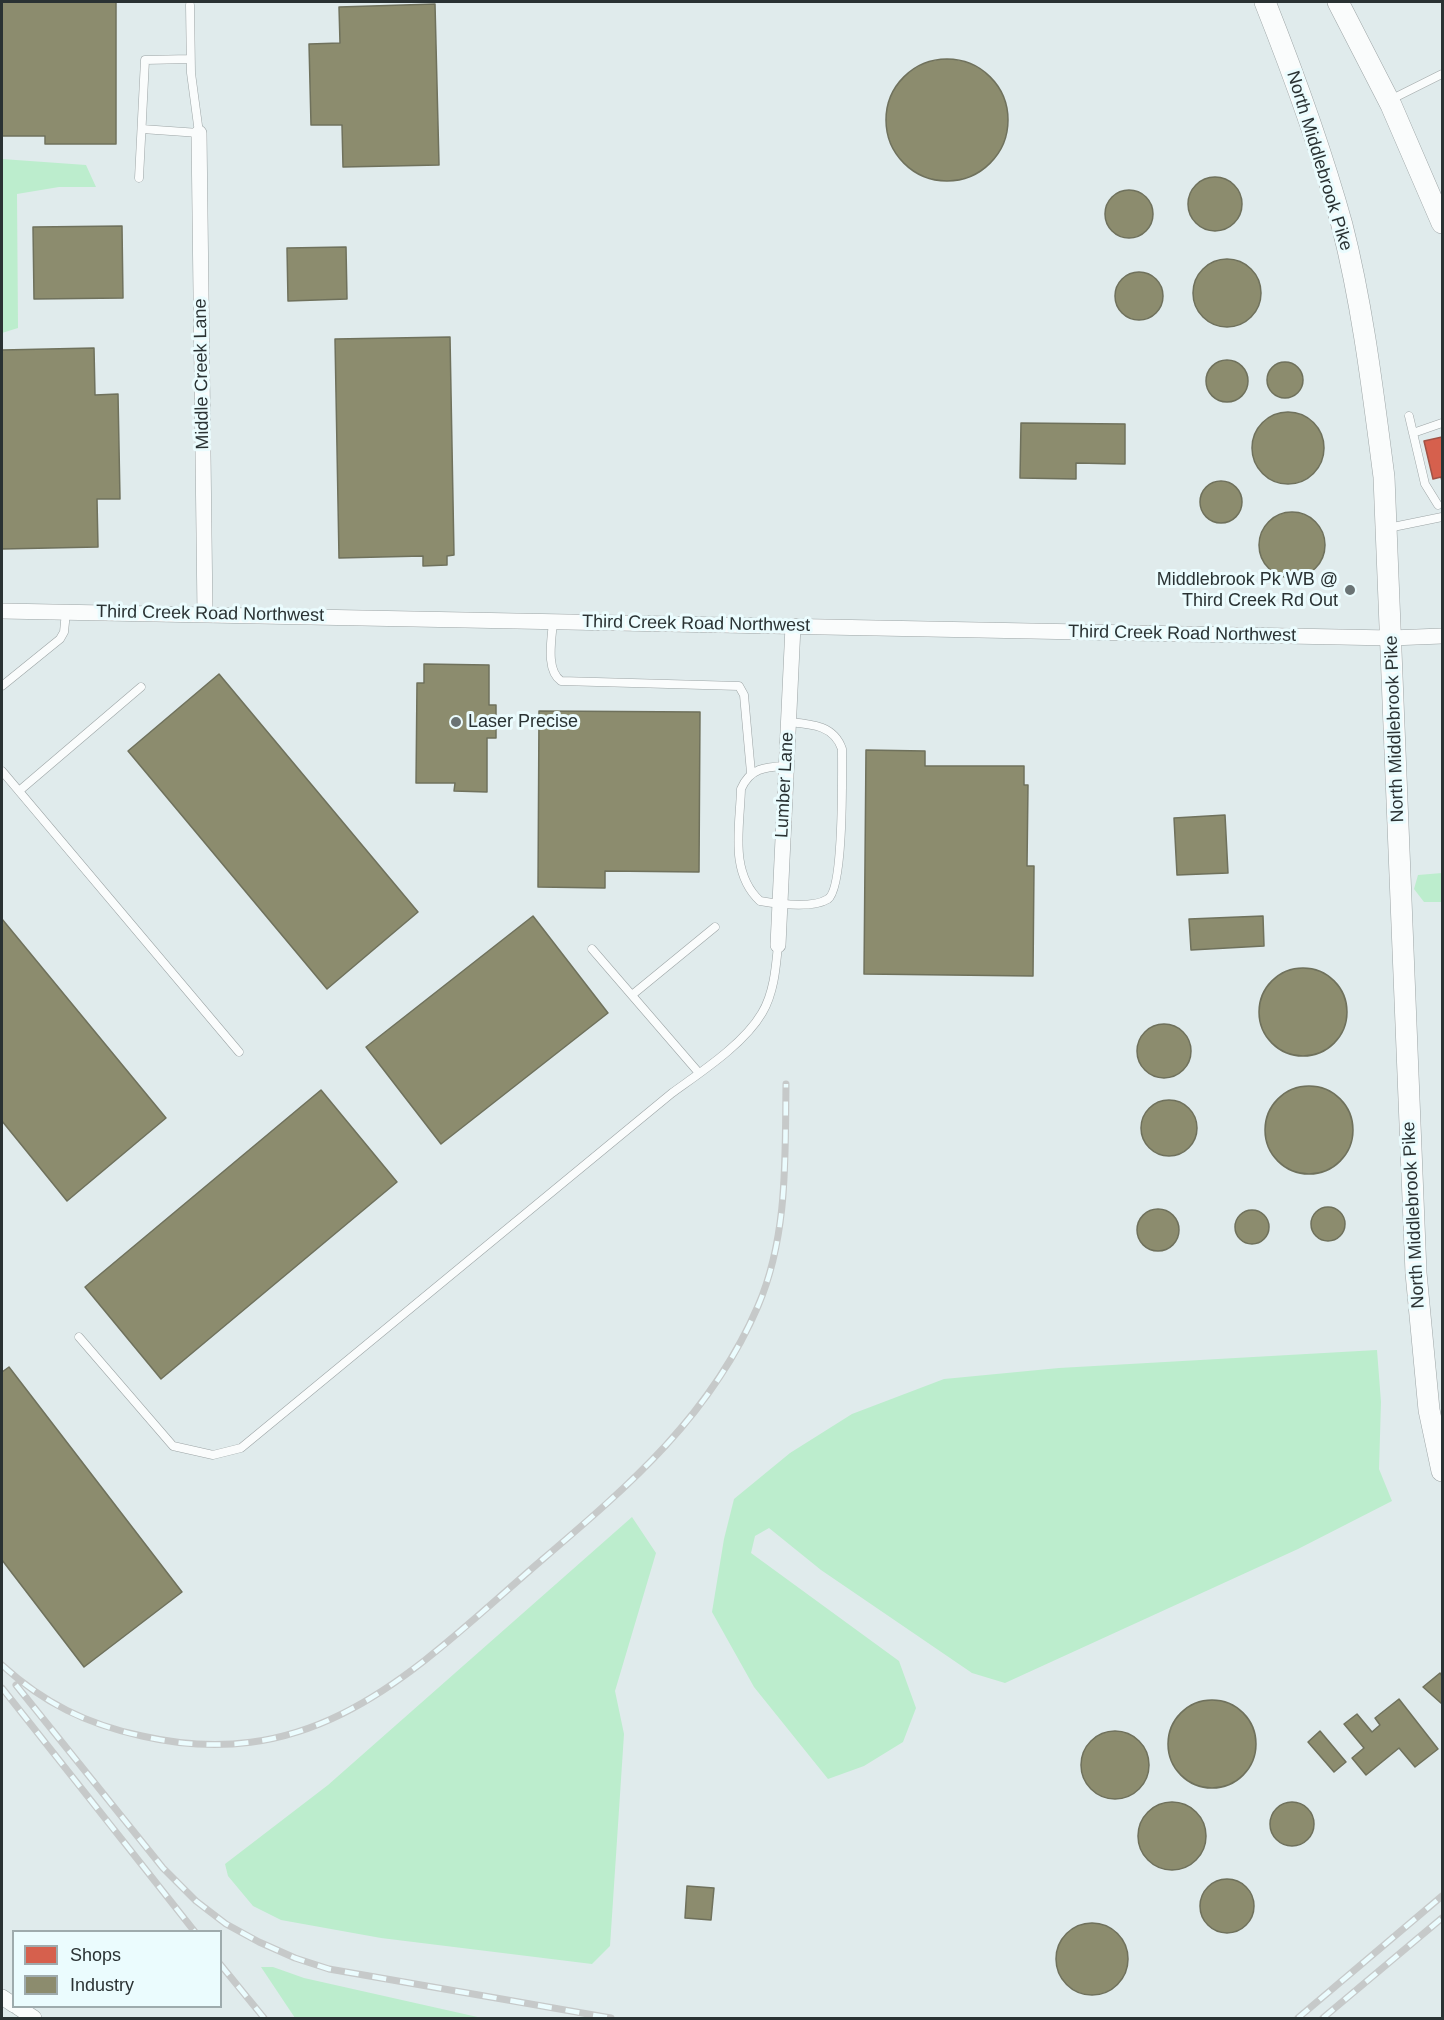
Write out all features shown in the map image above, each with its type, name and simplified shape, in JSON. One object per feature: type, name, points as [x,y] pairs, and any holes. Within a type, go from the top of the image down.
[{"type":"main road","points":[[1255,2],[1279,37]]},
{"type":"main road","name":"North Middlebrook Pike","points":[[1265,2],[1305,103],[1342,227],[1368,362],[1384,477],[1416,1273],[1429,1410],[1443,1471]]},
{"type":"main road","points":[[1338,2],[1388,101],[1443,223]]},
{"type":"street","name":"Middle Creek Lane","points":[[199,133],[205,614]]},
{"type":"street","name":"Third Creek Road Northwest","points":[[2,611],[1391,638],[1443,636]]},
{"type":"street","name":"Lumber Lane","points":[[778,945],[793,626]]},
{"type":"street","points":[[18,2008],[34,2019]]},
{"type":"lane","points":[[142,129],[199,133],[190,59],[190,5]]},
{"type":"lane","points":[[139,178],[146,60],[190,59]]},
{"type":"lane","points":[[1388,101],[1443,74]]},
{"type":"lane","points":[[1387,528],[1442,518],[1440,504],[1425,484],[1409,416]]},
{"type":"lane","points":[[1413,433],[1443,423]]},
{"type":"lane","points":[[2,686],[60,639],[64,632],[66,612]]},
{"type":"lane","points":[[553,621],[552,664],[556,677],[561,681],[739,686],[744,695],[751,773]]},
{"type":"lane","points":[[19,791],[141,687]]},
{"type":"lane","points":[[786,766],[764,767],[751,773],[741,789],[738,854],[741,869],[751,893],[760,901],[820,902],[829,898],[835,891],[840,855],[842,749],[835,735],[820,726],[788,722]]},
{"type":"lane","points":[[2,771],[239,1052]]},
{"type":"lane","points":[[632,995],[715,927]]},
{"type":"lane","points":[[80,1337],[173,1446],[213,1455],[241,1448],[699,1073],[727,1053],[762,1013],[776,975],[778,945]]},
{"type":"lane","points":[[592,949],[699,1073]]},
{"type":"green space","points":[[2,159],[86,165],[96,187],[59,187],[17,194],[18,328],[2,333]]},
{"type":"green space","points":[[1442,873],[1442,902],[1424,902],[1414,889],[1418,875]]},
{"type":"green space","points":[[1377,1350],[1381,1402],[1379,1469],[1392,1501],[1298,1549],[1005,1683],[972,1673],[821,1570],[769,1528],[755,1536],[751,1553],[899,1661],[916,1708],[903,1742],[864,1766],[828,1779],[754,1687],[712,1612],[724,1539],[734,1499],[790,1453],[852,1414],[944,1379],[1059,1368]]},
{"type":"green space","points":[[632,1517],[656,1553],[615,1691],[624,1734],[610,1946],[592,1964],[381,1938],[281,1920],[253,1906],[228,1876],[225,1864],[328,1785]]},
{"type":"green space","points":[[261,1967],[273,1967],[304,1978],[482,2018],[295,2018]]},
{"type":"building: Shops","points":[[1442,437],[1442,481],[1441,477],[1433,479],[1424,441]]},
{"type":"building: Industry","points":[[2,2],[116,2],[116,144],[45,144],[45,136],[2,136]]},
{"type":"building: Industry","points":[[435,4],[439,165],[343,167],[342,125],[311,125],[309,44],[340,43],[339,7]]},
{"type":"building: Industry","points":[[947,59],[970,63],[990,77],[1004,97],[1008,120],[1004,143],[990,163],[970,177],[947,181],[924,177],[904,163],[890,143],[886,120],[890,97],[904,77],[924,63]]},
{"type":"building: Industry","points":[[1215,177],[1225,179],[1234,185],[1240,194],[1242,204],[1240,214],[1234,223],[1225,229],[1215,231],[1205,229],[1196,223],[1190,214],[1188,204],[1190,194],[1196,185],[1205,179]]},
{"type":"building: Industry","points":[[1124,190],[1134,190],[1146,197],[1153,209],[1153,219],[1146,231],[1134,238],[1124,238],[1109,227],[1105,219],[1105,209],[1116,194]]},
{"type":"building: Industry","points":[[122,226],[123,298],[34,299],[33,227]]},
{"type":"building: Industry","points":[[346,247],[347,299],[288,301],[287,248]]},
{"type":"building: Industry","points":[[1234,259],[1246,265],[1255,274],[1261,286],[1259,306],[1251,317],[1234,327],[1220,327],[1203,317],[1195,306],[1193,286],[1203,269],[1214,261]]},
{"type":"building: Industry","points":[[1134,272],[1144,272],[1156,279],[1163,291],[1163,301],[1156,313],[1144,320],[1134,320],[1119,309],[1115,301],[1115,291],[1126,276]]},
{"type":"building: Industry","points":[[450,337],[454,555],[447,556],[447,565],[423,566],[423,556],[339,558],[335,339]]},
{"type":"building: Industry","points":[[94,348],[95,395],[118,394],[120,499],[97,499],[98,547],[2,549],[2,350]]},
{"type":"building: Industry","points":[[1227,360],[1242,366],[1248,381],[1242,396],[1227,402],[1212,396],[1206,381],[1212,366]]},
{"type":"building: Industry","points":[[1285,362],[1298,367],[1303,380],[1298,393],[1285,398],[1272,393],[1267,380],[1272,367]]},
{"type":"building: Industry","points":[[1288,412],[1308,418],[1318,428],[1324,448],[1318,468],[1308,478],[1288,484],[1268,478],[1258,468],[1252,448],[1258,428],[1268,418]]},
{"type":"building: Industry","points":[[1021,423],[1125,424],[1125,464],[1076,463],[1076,479],[1020,478]]},
{"type":"building: Industry","points":[[1221,481],[1236,487],[1242,502],[1236,517],[1221,523],[1206,517],[1200,502],[1206,487]]},
{"type":"building: Industry","points":[[1292,512],[1304,515],[1315,522],[1322,533],[1325,545],[1322,557],[1315,568],[1304,575],[1292,578],[1280,575],[1269,568],[1262,557],[1259,545],[1262,533],[1269,522],[1280,515]]},
{"type":"building: Industry","name":"Laser Precise","points":[[424,664],[489,665],[489,705],[496,705],[496,738],[487,738],[487,792],[454,791],[455,783],[416,783],[417,683],[424,683]]},
{"type":"building: Industry","points":[[219,674],[418,912],[327,989],[128,751]]},
{"type":"building: Industry","points":[[539,711],[700,712],[699,872],[605,871],[605,888],[538,887]]},
{"type":"building: Industry","points":[[866,750],[925,751],[925,766],[1024,766],[1024,785],[1028,785],[1027,866],[1034,866],[1033,976],[864,974]]},
{"type":"building: Industry","points":[[1225,815],[1228,873],[1177,875],[1174,818]]},
{"type":"building: Industry","points":[[533,916],[608,1013],[441,1144],[366,1047]]},
{"type":"building: Industry","points":[[1263,916],[1264,946],[1191,950],[1189,919]]},
{"type":"building: Industry","points":[[2,919],[166,1118],[67,1201],[2,1121]]},
{"type":"building: Industry","points":[[1303,968],[1320,972],[1334,981],[1343,995],[1347,1012],[1343,1029],[1334,1043],[1320,1052],[1303,1056],[1286,1052],[1272,1043],[1263,1029],[1259,1012],[1263,995],[1272,981],[1286,972]]},
{"type":"building: Industry","points":[[1164,1024],[1174,1026],[1183,1032],[1189,1041],[1191,1051],[1189,1061],[1183,1070],[1174,1076],[1164,1078],[1154,1076],[1145,1070],[1139,1061],[1137,1051],[1139,1041],[1145,1032],[1154,1026]]},
{"type":"building: Industry","points":[[1309,1086],[1326,1090],[1340,1099],[1349,1113],[1353,1130],[1349,1147],[1340,1161],[1326,1170],[1309,1174],[1292,1170],[1278,1161],[1269,1147],[1265,1130],[1269,1113],[1278,1099],[1292,1090]]},
{"type":"building: Industry","points":[[321,1090],[397,1182],[161,1379],[85,1287]]},
{"type":"building: Industry","points":[[1164,1100],[1174,1100],[1189,1108],[1195,1117],[1197,1128],[1195,1139],[1189,1148],[1174,1156],[1164,1156],[1153,1151],[1146,1144],[1141,1133],[1141,1123],[1146,1112],[1153,1105]]},
{"type":"building: Industry","points":[[1328,1207],[1340,1212],[1345,1224],[1340,1236],[1328,1241],[1316,1236],[1311,1224],[1316,1212]]},
{"type":"building: Industry","points":[[1158,1209],[1173,1215],[1179,1230],[1173,1245],[1158,1251],[1143,1245],[1137,1230],[1143,1215]]},
{"type":"building: Industry","points":[[1252,1210],[1264,1215],[1269,1227],[1264,1239],[1252,1244],[1240,1239],[1235,1227],[1240,1215]]},
{"type":"building: Industry","points":[[9,1367],[182,1592],[84,1667],[2,1560],[2,1372]]},
{"type":"building: Industry","points":[[1440,1673],[1442,1676],[1442,1704],[1423,1687]]},
{"type":"building: Industry","points":[[1399,1699],[1438,1749],[1415,1767],[1399,1748],[1366,1775],[1352,1758],[1364,1748],[1344,1724],[1357,1714],[1372,1732],[1380,1725],[1375,1718]]},
{"type":"building: Industry","points":[[1212,1700],[1229,1704],[1243,1713],[1252,1727],[1256,1744],[1252,1761],[1243,1775],[1229,1784],[1212,1788],[1195,1784],[1181,1775],[1172,1761],[1168,1744],[1172,1727],[1181,1713],[1195,1704]]},
{"type":"building: Industry","points":[[1122,1731],[1134,1737],[1143,1746],[1149,1758],[1147,1778],[1139,1789],[1122,1799],[1108,1799],[1091,1789],[1083,1778],[1081,1758],[1091,1741],[1102,1733]]},
{"type":"building: Industry","points":[[1320,1731],[1346,1762],[1334,1772],[1308,1742]]},
{"type":"building: Industry","points":[[1179,1802],[1191,1808],[1200,1817],[1206,1829],[1204,1849],[1196,1860],[1179,1870],[1165,1870],[1148,1860],[1140,1849],[1138,1829],[1148,1812],[1159,1804]]},
{"type":"building: Industry","points":[[1292,1802],[1308,1808],[1314,1824],[1308,1840],[1292,1846],[1276,1840],[1270,1824],[1276,1808]]},
{"type":"building: Industry","points":[[1227,1879],[1237,1881],[1246,1887],[1252,1896],[1254,1906],[1252,1916],[1246,1925],[1237,1931],[1227,1933],[1217,1931],[1208,1925],[1202,1916],[1200,1906],[1202,1896],[1208,1887],[1217,1881]]},
{"type":"building: Industry","points":[[687,1886],[714,1888],[711,1920],[685,1918]]},
{"type":"building: Industry","points":[[1092,1923],[1112,1929],[1122,1939],[1128,1959],[1122,1979],[1112,1989],[1092,1995],[1072,1989],[1062,1979],[1056,1959],[1062,1939],[1072,1929]]},
{"type":"railway","points":[[2,1665],[50,1701],[84,1718],[142,1736],[204,1744],[261,1741],[312,1727],[360,1704],[405,1675],[448,1641],[633,1479],[663,1449],[716,1383],[758,1306],[775,1252],[785,1169],[786,1084]]},
{"type":"railway","points":[[16,1685],[163,1868],[196,1901],[226,1924],[295,1958],[329,1969],[611,2018]]},
{"type":"railway","points":[[2,1688],[193,1930]]},
{"type":"railway","points":[[1298,2018],[1442,1896]]},
{"type":"railway","points":[[1323,2018],[1442,1918]]},
{"type":"railway","points":[[222,1966],[264,2018]]},
{"type":"place","name":"Middlebrook Pk WB @ Third Creek Rd Out","points":[[1350,590]]},
{"type":"place","name":"Laser Precise","points":[[456,722]]}]
